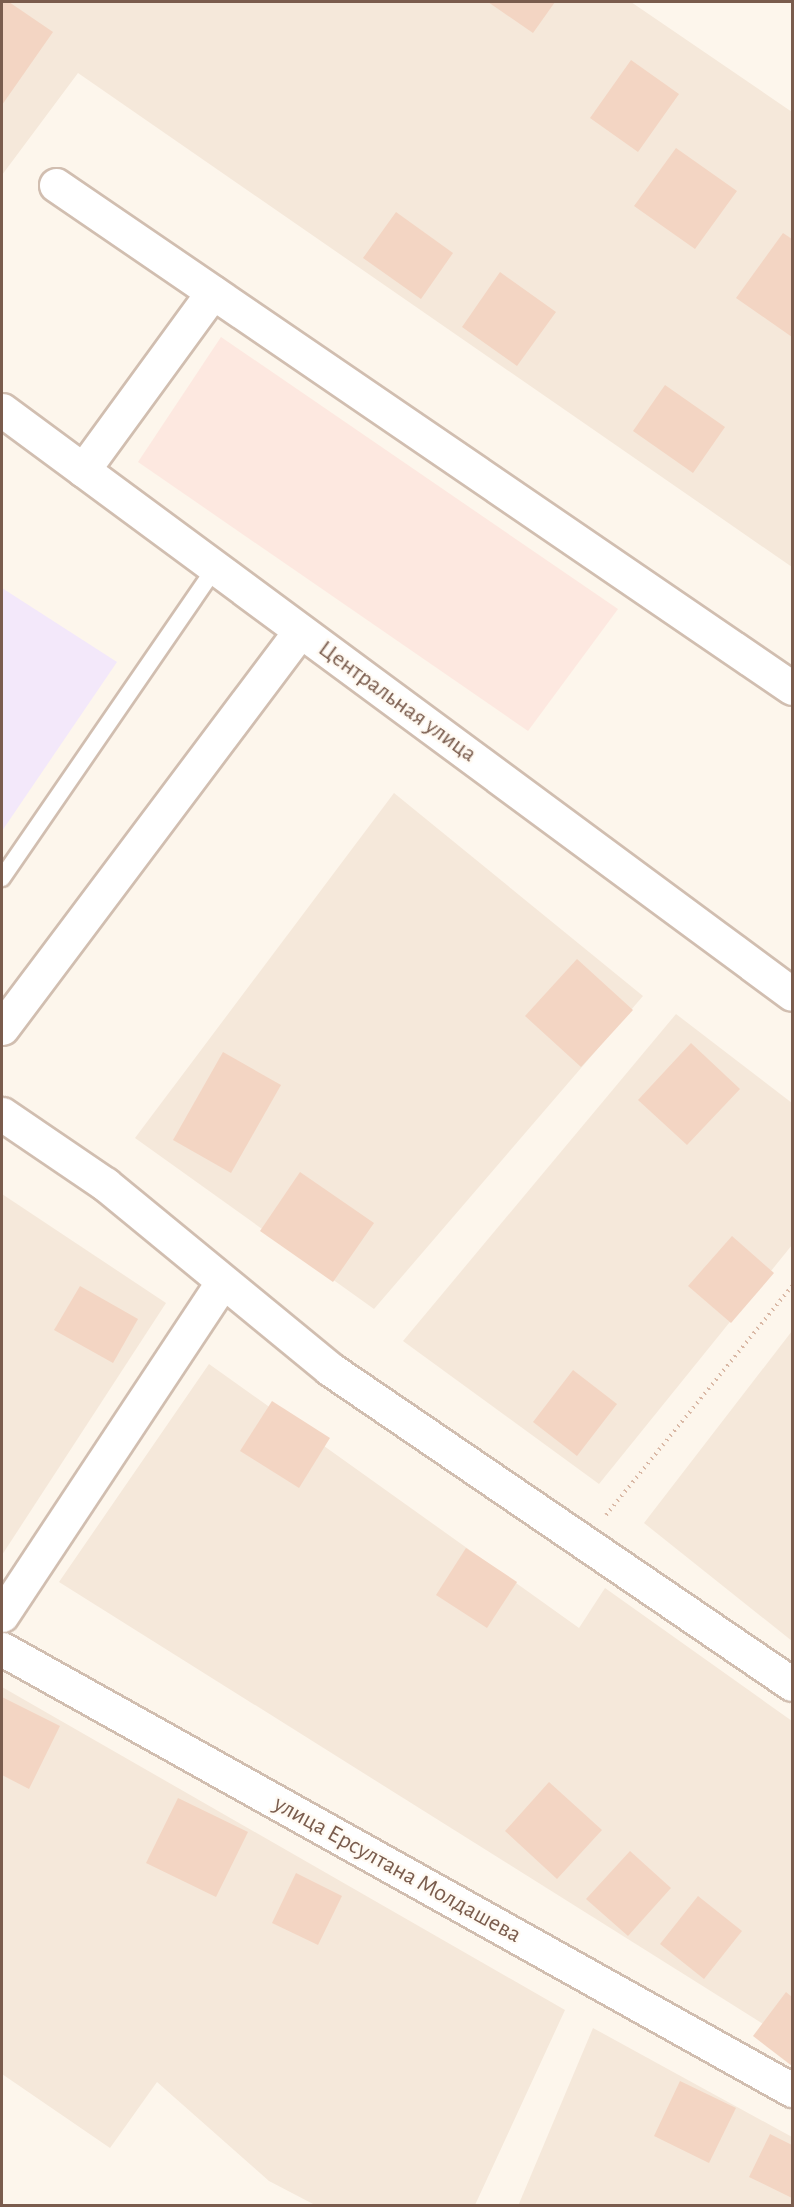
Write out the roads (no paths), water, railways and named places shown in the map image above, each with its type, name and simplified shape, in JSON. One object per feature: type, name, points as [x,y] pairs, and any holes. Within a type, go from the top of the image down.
[{"type":"street","points":[[56,184],[792,688]]},
{"type":"street","points":[[83,470],[213,292]]},
{"type":"street","name":"Центральная улица","points":[[2,410],[792,994]]},
{"type":"street","points":[[2,1028],[300,631]]},
{"type":"street","points":[[2,1114],[105,1184],[222,1283],[330,1368],[792,1684]]},
{"type":"street","points":[[2,1615],[222,1283]]},
{"type":"street","name":"улица Ерсултана Молдашева","points":[[2,1649],[792,2090]]},
{"type":"lane","points":[[2,878],[215,568]]}]
